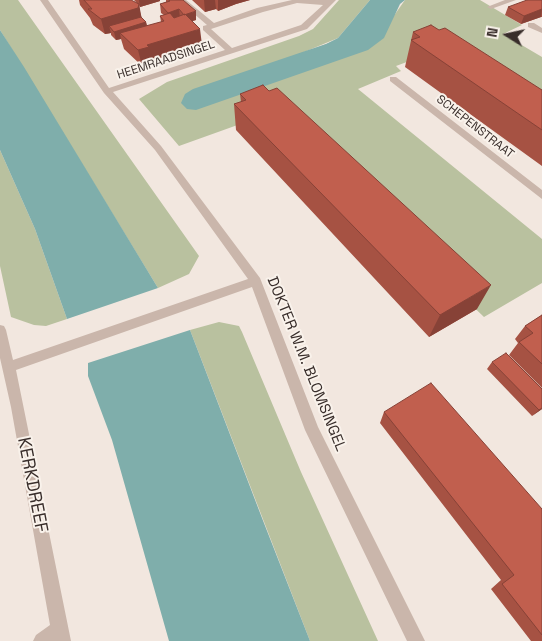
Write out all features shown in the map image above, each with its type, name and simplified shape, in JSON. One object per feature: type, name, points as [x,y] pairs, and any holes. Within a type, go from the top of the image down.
[{"type":"street","name":"DOKTER W.M. BLOMSINGEL","points":[[44,0],[107,91],[158,148],[256,281],[312,430],[416,641]]},
{"type":"street","points":[[182,0],[213,26]]},
{"type":"street","points":[[491,7],[512,0]]},
{"type":"street","name":"HEEMRAADSINGEL","points":[[231,51],[206,28],[260,10],[297,2],[330,2]]},
{"type":"street","name":"HEEMRAADSINGEL","points":[[107,91],[304,27],[330,2]]},
{"type":"street","points":[[531,25],[542,31]]},
{"type":"street","name":"SCHEPENSTRAAT","points":[[393,79],[542,195]]},
{"type":"street","points":[[9,367],[256,281]]},
{"type":"street","name":"KERKDREEF","points":[[0,330],[9,367],[61,635]]},
{"type":"street","points":[[42,641],[61,635]]},
{"type":"green space","points":[[0,0],[18,0],[199,256],[189,274],[158,288],[0,30]]},
{"type":"green space","points":[[339,0],[370,0],[338,38],[181,103],[393,17],[405,0],[480,0],[522,25],[503,34],[542,57],[542,120],[439,50],[396,66],[401,71],[358,89],[542,239],[542,283],[484,317],[271,113],[179,146],[139,99],[167,82],[299,36],[313,29]]},
{"type":"green space","points":[[0,150],[35,229],[67,319],[46,326],[34,325],[11,317],[0,266]]},
{"type":"green space","points":[[219,322],[239,326],[242,332],[301,472],[378,641],[310,641],[190,330]]},
{"type":"water","points":[[370,0],[405,0],[400,4],[384,38],[368,50],[196,110],[187,109],[181,103],[185,94],[193,89],[326,44],[338,38]]},
{"type":"water","points":[[0,30],[158,288],[67,319],[35,229],[0,150]]},
{"type":"water","points":[[190,330],[310,641],[169,641],[112,440],[88,376],[88,363]]},
{"type":"building","points":[[84,0],[131,0],[139,4],[138,8],[101,19],[88,9],[92,9]]},
{"type":"building","points":[[169,0],[183,0],[196,11],[184,15],[179,9],[168,13],[160,4]]},
{"type":"building","points":[[527,0],[542,0],[542,9],[524,16],[508,7]]},
{"type":"building","points":[[170,13],[174,18],[185,14],[200,29],[147,45],[149,47],[138,50],[120,33],[164,21],[160,16]]},
{"type":"building","points":[[141,17],[146,22],[114,32],[109,26]]},
{"type":"building","points":[[431,25],[439,30],[445,28],[542,90],[542,130],[411,40],[420,37],[413,32]]},
{"type":"building","points":[[263,85],[269,91],[277,88],[491,285],[440,315],[234,104],[246,100],[240,94]]},
{"type":"building","points":[[542,315],[542,364],[519,342],[533,333],[525,326]]},
{"type":"building","points":[[506,353],[542,389],[542,408],[539,410],[492,362]]},
{"type":"building","points":[[431,383],[542,509],[542,635],[502,584],[514,575],[384,412]]}]
